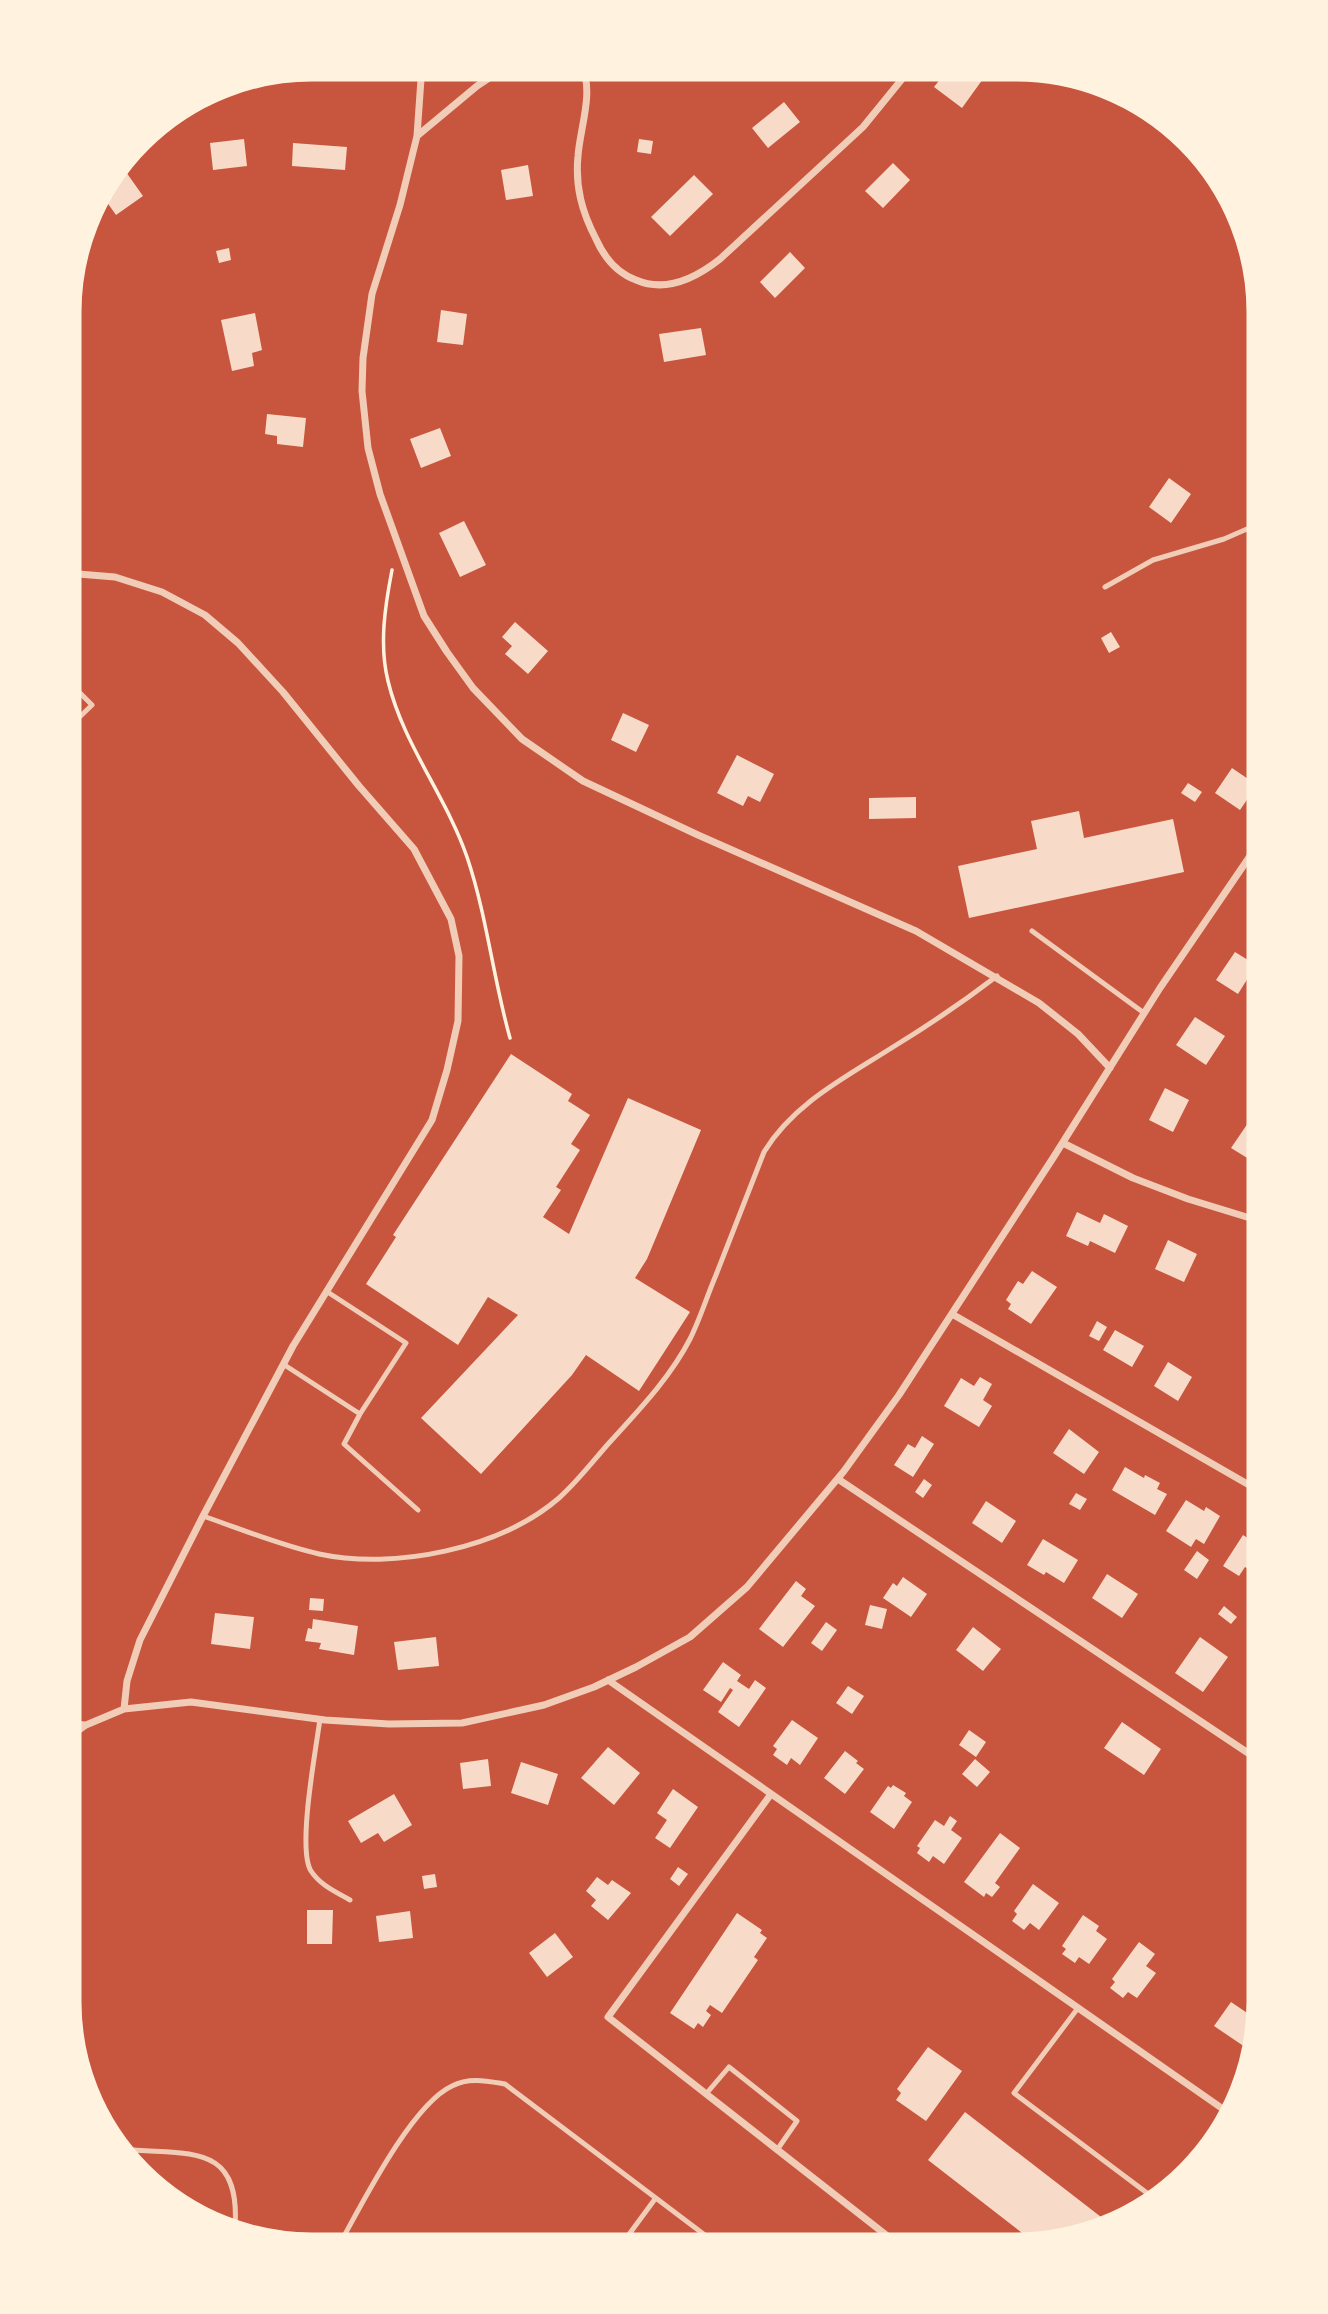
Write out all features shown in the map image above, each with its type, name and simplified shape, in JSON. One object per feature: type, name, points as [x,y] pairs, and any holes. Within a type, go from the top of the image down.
[{"type":"street","points":[[421,77],[417,136],[400,205],[372,295],[363,358],[362,391],[368,448],[401,557],[424,616],[473,688],[522,739],[583,781],[916,931],[1039,1003],[1078,1034],[1110,1068]]},
{"type":"street","points":[[417,136],[490,77]]},
{"type":"street","points":[[586,77],[577,159],[579,200],[598,245],[613,265],[626,276],[642,283],[669,285],[703,272],[720,259],[863,127],[904,77]]},
{"type":"street","points":[[77,574],[115,577],[162,592],[212,621],[238,643],[283,692],[414,849],[451,919],[459,956],[458,1021],[432,1119],[283,1364],[140,1640],[127,1681],[124,1709]]},
{"type":"street","points":[[77,1731],[124,1709],[191,1702],[320,1719],[389,1724],[462,1723],[544,1705],[608,1680],[690,1637],[747,1587],[838,1479],[899,1395],[1144,1013],[1251,855]]},
{"type":"street","points":[[1063,1143],[1144,1182],[1250,1218]]},
{"type":"street","points":[[952,1314],[1250,1486]]},
{"type":"street","points":[[838,1479],[1250,1754]]},
{"type":"street","points":[[608,1680],[1225,2110]]},
{"type":"street","points":[[77,1724],[86,1725]]},
{"type":"street","points":[[771,1794],[608,2017],[889,2237]]},
{"type":"lane","points":[[1105,587],[1153,560],[1224,540],[1251,528]]},
{"type":"lane","points":[[77,690],[92,705],[77,719]]},
{"type":"lane","points":[[1032,931],[1144,1013]]},
{"type":"lane","points":[[204,1516],[283,1544],[320,1554],[355,1559],[418,1556],[452,1549],[490,1537],[526,1521],[560,1497],[673,1367],[691,1338],[764,1152],[776,1134],[792,1116],[819,1094],[950,1011],[996,976]]},
{"type":"lane","points":[[326,1291],[406,1343],[344,1444],[418,1510]]},
{"type":"lane","points":[[283,1364],[360,1414]]},
{"type":"lane","points":[[320,1719],[304,1847],[309,1869],[321,1882],[350,1900]]},
{"type":"lane","points":[[1078,2008],[1014,2093],[1149,2195]]},
{"type":"lane","points":[[706,2094],[729,2067],[797,2121],[777,2150]]},
{"type":"lane","points":[[344,2237],[410,2126],[433,2097],[453,2085],[472,2080],[505,2084],[707,2237]]},
{"type":"lane","points":[[129,2150],[204,2156],[230,2179],[236,2207],[234,2224]]},
{"type":"lane","points":[[627,2237],[654,2199]]},
{"type":"path","points":[[401,557],[392,568],[386,606],[383,648],[387,681],[397,710],[453,821],[467,857],[483,910],[499,1001],[510,1038]]},
{"type":"building","points":[[942,77],[984,77],[962,108],[934,87]]},
{"type":"building","points":[[784,102],[800,122],[768,148],[752,128]]},
{"type":"building","points":[[244,139],[247,166],[213,170],[210,143]]},
{"type":"building","points":[[639,139],[653,141],[651,154],[637,152]]},
{"type":"building","points":[[293,143],[347,147],[345,170],[292,166]]},
{"type":"building","points":[[893,163],[910,180],[883,208],[865,191]]},
{"type":"building","points":[[528,165],[533,196],[506,200],[501,170]]},
{"type":"building","points":[[126,172],[143,196],[116,215],[105,200]]},
{"type":"building","points":[[694,175],[713,194],[670,236],[651,217]]},
{"type":"building","points":[[229,248],[231,260],[219,263],[216,251]]},
{"type":"building","points":[[790,252],[805,268],[775,298],[760,282]]},
{"type":"building","points":[[441,310],[467,314],[463,345],[437,342]]},
{"type":"building","points":[[255,313],[262,350],[252,353],[254,366],[232,371],[221,320]]},
{"type":"building","points":[[701,328],[706,355],[664,362],[659,334]]},
{"type":"building","points":[[267,414],[306,418],[303,447],[277,444],[277,436],[265,434]]},
{"type":"building","points":[[440,428],[451,456],[421,468],[410,439]]},
{"type":"building","points":[[1169,478],[1191,494],[1171,523],[1149,507]]},
{"type":"building","points":[[464,521],[486,565],[460,577],[439,533]]},
{"type":"building","points":[[515,622],[548,651],[528,674],[505,654],[512,646],[502,637]]},
{"type":"building","points":[[1111,632],[1120,647],[1109,653],[1101,638]]},
{"type":"building","points":[[623,713],[649,725],[636,752],[611,740]]},
{"type":"building","points":[[737,755],[774,774],[760,802],[748,796],[743,806],[717,793]]},
{"type":"building","points":[[1232,768],[1251,781],[1251,794],[1240,810],[1215,793]]},
{"type":"building","points":[[1188,783],[1202,792],[1195,802],[1181,793]]},
{"type":"building","points":[[916,797],[916,818],[869,819],[869,798]]},
{"type":"building","points":[[1079,811],[1084,838],[1173,819],[1184,872],[969,918],[958,866],[1037,849],[1031,821]]},
{"type":"building","points":[[1235,952],[1251,962],[1251,974],[1238,994],[1216,980]]},
{"type":"building","points":[[1195,1017],[1225,1036],[1206,1065],[1176,1045]]},
{"type":"building","points":[[511,1054],[572,1094],[568,1101],[590,1115],[571,1144],[580,1150],[556,1187],[561,1190],[543,1217],[569,1234],[628,1098],[701,1130],[647,1259],[635,1278],[690,1312],[639,1391],[586,1355],[572,1375],[481,1474],[421,1418],[518,1315],[488,1297],[458,1345],[366,1284],[396,1237],[393,1235]]},
{"type":"building","points":[[1165,1088],[1189,1100],[1173,1132],[1149,1120]]},
{"type":"building","points":[[1248,1123],[1251,1125],[1251,1160],[1231,1148]]},
{"type":"building","points":[[1077,1212],[1100,1223],[1104,1214],[1128,1226],[1115,1253],[1090,1241],[1088,1246],[1066,1236]]},
{"type":"building","points":[[1168,1240],[1197,1254],[1184,1282],[1155,1269]]},
{"type":"building","points":[[1032,1271],[1057,1287],[1031,1324],[1008,1309],[1011,1304],[1006,1300],[1018,1281],[1023,1284]]},
{"type":"building","points":[[1097,1321],[1107,1327],[1099,1341],[1089,1336]]},
{"type":"building","points":[[1115,1330],[1144,1346],[1132,1367],[1103,1350]]},
{"type":"building","points":[[1168,1362],[1192,1377],[1178,1401],[1154,1386]]},
{"type":"building","points":[[980,1377],[992,1384],[983,1400],[992,1406],[979,1427],[944,1406],[961,1378],[974,1386]]},
{"type":"building","points":[[1069,1429],[1099,1452],[1084,1474],[1053,1453]]},
{"type":"building","points":[[922,1436],[934,1444],[913,1477],[894,1465],[908,1444],[915,1448]]},
{"type":"building","points":[[1125,1467],[1144,1478],[1145,1475],[1160,1483],[1157,1489],[1167,1494],[1155,1515],[1112,1490]]},
{"type":"building","points":[[924,1479],[932,1485],[923,1498],[915,1492]]},
{"type":"building","points":[[1076,1493],[1087,1499],[1080,1510],[1069,1504]]},
{"type":"building","points":[[1186,1500],[1204,1511],[1206,1507],[1220,1516],[1204,1544],[1196,1539],[1191,1547],[1166,1531]]},
{"type":"building","points":[[986,1501],[1016,1521],[1002,1543],[972,1523]]},
{"type":"building","points":[[1243,1535],[1250,1540],[1250,1570],[1245,1567],[1239,1576],[1223,1566]]},
{"type":"building","points":[[1043,1539],[1078,1560],[1064,1583],[1027,1565]]},
{"type":"building","points":[[1197,1551],[1209,1560],[1197,1579],[1184,1570]]},
{"type":"building","points":[[1107,1574],[1138,1594],[1122,1618],[1092,1598]]},
{"type":"building","points":[[903,1577],[927,1594],[911,1617],[883,1598],[893,1583],[897,1586]]},
{"type":"building","points":[[796,1581],[806,1589],[801,1596],[815,1606],[783,1647],[759,1629]]},
{"type":"building","points":[[310,1598],[324,1599],[323,1611],[309,1610]]},
{"type":"building","points":[[870,1605],[887,1609],[882,1629],[865,1625]]},
{"type":"building","points":[[1224,1606],[1237,1617],[1231,1624],[1218,1614]]},
{"type":"building","points":[[215,1613],[254,1617],[250,1649],[211,1644]]},
{"type":"building","points":[[313,1619],[358,1626],[354,1655],[319,1649],[321,1643],[305,1641],[308,1628],[312,1629]]},
{"type":"building","points":[[826,1622],[837,1630],[822,1651],[811,1643]]},
{"type":"building","points":[[973,1627],[1001,1649],[983,1671],[956,1650]]},
{"type":"building","points":[[436,1637],[439,1666],[398,1670],[394,1642]]},
{"type":"building","points":[[1200,1637],[1228,1657],[1203,1692],[1175,1673]]},
{"type":"building","points":[[723,1662],[741,1675],[737,1681],[749,1689],[755,1680],[766,1688],[739,1727],[718,1712],[733,1690],[730,1688],[721,1702],[703,1690]]},
{"type":"building","points":[[848,1686],[864,1696],[852,1714],[836,1703]]},
{"type":"building","points":[[792,1720],[818,1738],[800,1765],[791,1758],[787,1765],[773,1755],[777,1749],[773,1746]]},
{"type":"building","points":[[1122,1722],[1161,1749],[1144,1775],[1104,1748]]},
{"type":"building","points":[[969,1730],[986,1742],[976,1757],[959,1745]]},
{"type":"building","points":[[608,1747],[640,1773],[614,1805],[581,1778]]},
{"type":"building","points":[[845,1751],[864,1769],[845,1794],[824,1778]]},
{"type":"building","points":[[488,1759],[491,1786],[463,1789],[460,1763]]},
{"type":"building","points":[[975,1759],[990,1772],[977,1787],[962,1774]]},
{"type":"building","points":[[521,1762],[558,1774],[548,1805],[511,1793]]},
{"type":"building","points":[[893,1785],[906,1793],[904,1796],[912,1802],[894,1829],[870,1812],[888,1786],[891,1788]]},
{"type":"building","points":[[673,1789],[698,1807],[670,1848],[655,1838],[667,1820],[657,1813]]},
{"type":"building","points":[[394,1794],[412,1825],[384,1842],[378,1833],[361,1843],[348,1821]]},
{"type":"building","points":[[950,1816],[957,1821],[951,1830],[962,1838],[944,1864],[933,1856],[929,1862],[917,1853],[920,1848],[917,1846],[935,1820],[944,1826]]},
{"type":"building","points":[[1000,1833],[1020,1848],[995,1883],[1000,1887],[992,1897],[986,1893],[984,1897],[964,1882]]},
{"type":"building","points":[[678,1867],[688,1874],[679,1886],[670,1879]]},
{"type":"building","points":[[435,1874],[437,1887],[424,1889],[422,1876]]},
{"type":"building","points":[[597,1877],[608,1885],[612,1880],[631,1893],[608,1920],[591,1906],[596,1900],[586,1891]]},
{"type":"building","points":[[1033,1884],[1059,1903],[1039,1930],[1030,1923],[1024,1930],[1012,1921],[1017,1914],[1014,1911]]},
{"type":"building","points":[[307,1910],[333,1910],[332,1944],[307,1944]]},
{"type":"building","points":[[410,1911],[413,1938],[379,1942],[376,1916]]},
{"type":"building","points":[[737,1913],[762,1930],[760,1933],[767,1938],[754,1957],[758,1960],[722,2013],[710,2005],[706,2011],[711,2015],[703,2027],[698,2023],[694,2029],[670,2013]]},
{"type":"building","points":[[1083,1915],[1099,1926],[1096,1931],[1107,1939],[1089,1964],[1079,1957],[1075,1963],[1062,1954],[1066,1949],[1062,1946]]},
{"type":"building","points":[[555,1933],[573,1957],[547,1977],[529,1953]]},
{"type":"building","points":[[1139,1942],[1155,1954],[1146,1966],[1156,1973],[1137,1998],[1128,1992],[1123,1998],[1110,1988],[1115,1982],[1112,1979]]},
{"type":"building","points":[[1231,2002],[1250,2015],[1245,2047],[1214,2026]]},
{"type":"building","points":[[928,2047],[962,2071],[926,2121],[896,2100],[901,2093],[897,2089]]},
{"type":"building","points":[[965,2112],[1104,2220],[1077,2229],[1027,2236],[928,2160]]}]
